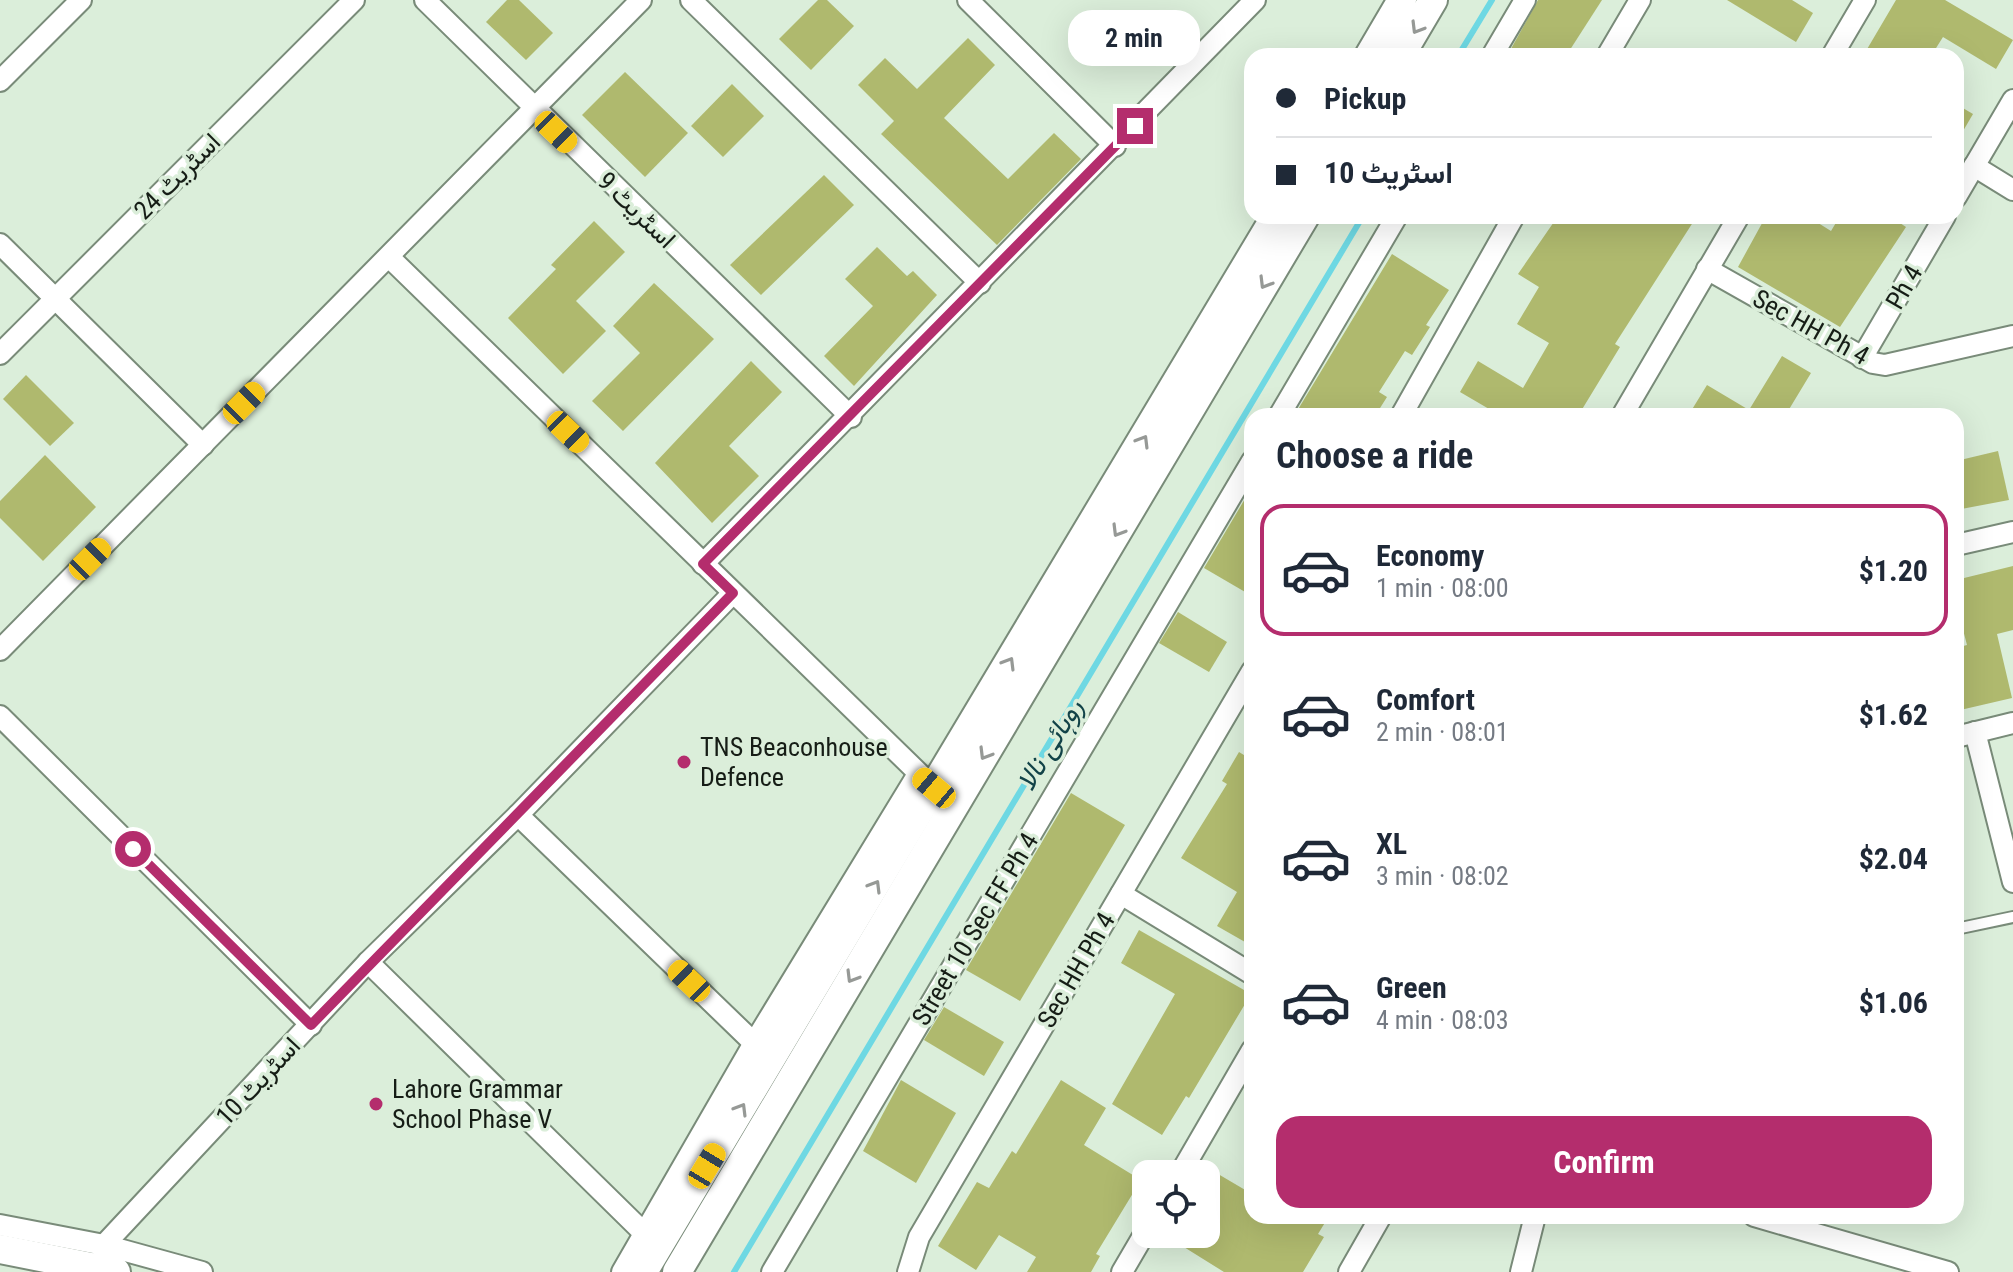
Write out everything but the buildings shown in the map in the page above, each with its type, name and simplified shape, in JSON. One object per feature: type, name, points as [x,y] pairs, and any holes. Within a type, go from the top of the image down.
[{"type":"main road","points":[[1374,48],[1402,0]]},
{"type":"main road","points":[[1405,48],[1433,0]]},
{"type":"main road","points":[[643,1272],[792,1002],[1271,224]]},
{"type":"main road","points":[[677,1272],[1300,224]]},
{"type":"main road","points":[[0,1249],[107,1262]]},
{"type":"street","points":[[0,81],[81,0]]},
{"type":"street","name":"اسٹریٹ 24","points":[[0,354],[354,0]]},
{"type":"street","name":"اسٹریٹ 9","points":[[425,0],[533,110],[851,417]]},
{"type":"street","points":[[0,650],[641,0]]},
{"type":"street","points":[[691,0],[980,283]]},
{"type":"street","points":[[968,0],[1115,146]]},
{"type":"street","points":[[1497,48],[1525,0]]},
{"type":"street","points":[[1612,48],[1640,0]]},
{"type":"street","points":[[1837,48],[1865,0]]},
{"type":"street","points":[[703,564],[1115,146],[1249,2]]},
{"type":"street","points":[[1964,183],[2013,100]]},
{"type":"street","points":[[1974,166],[2013,190]]},
{"type":"street","points":[[1284,408],[1392,224]]},
{"type":"street","points":[[1406,408],[1509,224]]},
{"type":"street","points":[[1627,408],[1734,224]]},
{"type":"street","name":"Ph 4","points":[[1862,358],[1940,224]]},
{"type":"street","points":[[0,244],[203,445]]},
{"type":"street","points":[[389,257],[926,781]]},
{"type":"street","name":"Sec HH Ph 4","points":[[1707,269],[1862,358],[1885,365],[2013,336]]},
{"type":"street","name":"Street 10 Sec FF Ph 4","points":[[772,1272],[1244,475]]},
{"type":"street","points":[[1964,543],[2013,532]]},
{"type":"street","name":"اسٹریٹ 10","points":[[107,1262],[368,962],[518,815],[733,593]]},
{"type":"street","name":"Sec HH Ph 4","points":[[908,1272],[919,1237],[1244,685]]},
{"type":"street","points":[[0,716],[311,1025]]},
{"type":"street","points":[[2013,723],[1965,735],[2013,882]]},
{"type":"street","points":[[518,815],[754,1043]]},
{"type":"street","points":[[1121,894],[1244,969]]},
{"type":"street","points":[[368,962],[645,1234]]},
{"type":"street","points":[[622,1272],[754,1043],[792,1002]]},
{"type":"street","points":[[1188,1160],[1244,1064]]},
{"type":"street","points":[[1349,1272],[1376,1224]]},
{"type":"street","points":[[1521,1272],[1533,1224]]},
{"type":"street","points":[[1775,1224],[1877,1262],[1948,1272]]},
{"type":"street","points":[[0,1225],[107,1262],[202,1272]]},
{"type":"street","points":[[1122,1272],[1136,1248]]},
{"type":"lane","points":[[1964,927],[2013,917]]},
{"type":"waterway","name":"روہائی نالا","points":[[1463,48],[1492,0]]},
{"type":"waterway","name":"روہائی نالا","points":[[1249,408],[1358,224]]},
{"type":"waterway","name":"روہائی نالا","points":[[734,1272],[1244,416]]},
{"type":"place","name":"TNS Beaconhouse Defence","points":[[684,762]]},
{"type":"place","name":"Lahore Grammar School Phase V","points":[[376,1104]]},
{"type":"route","points":[[133,849],[311,1025],[368,962],[518,815],[733,593],[703,564],[1135,126]]}]
